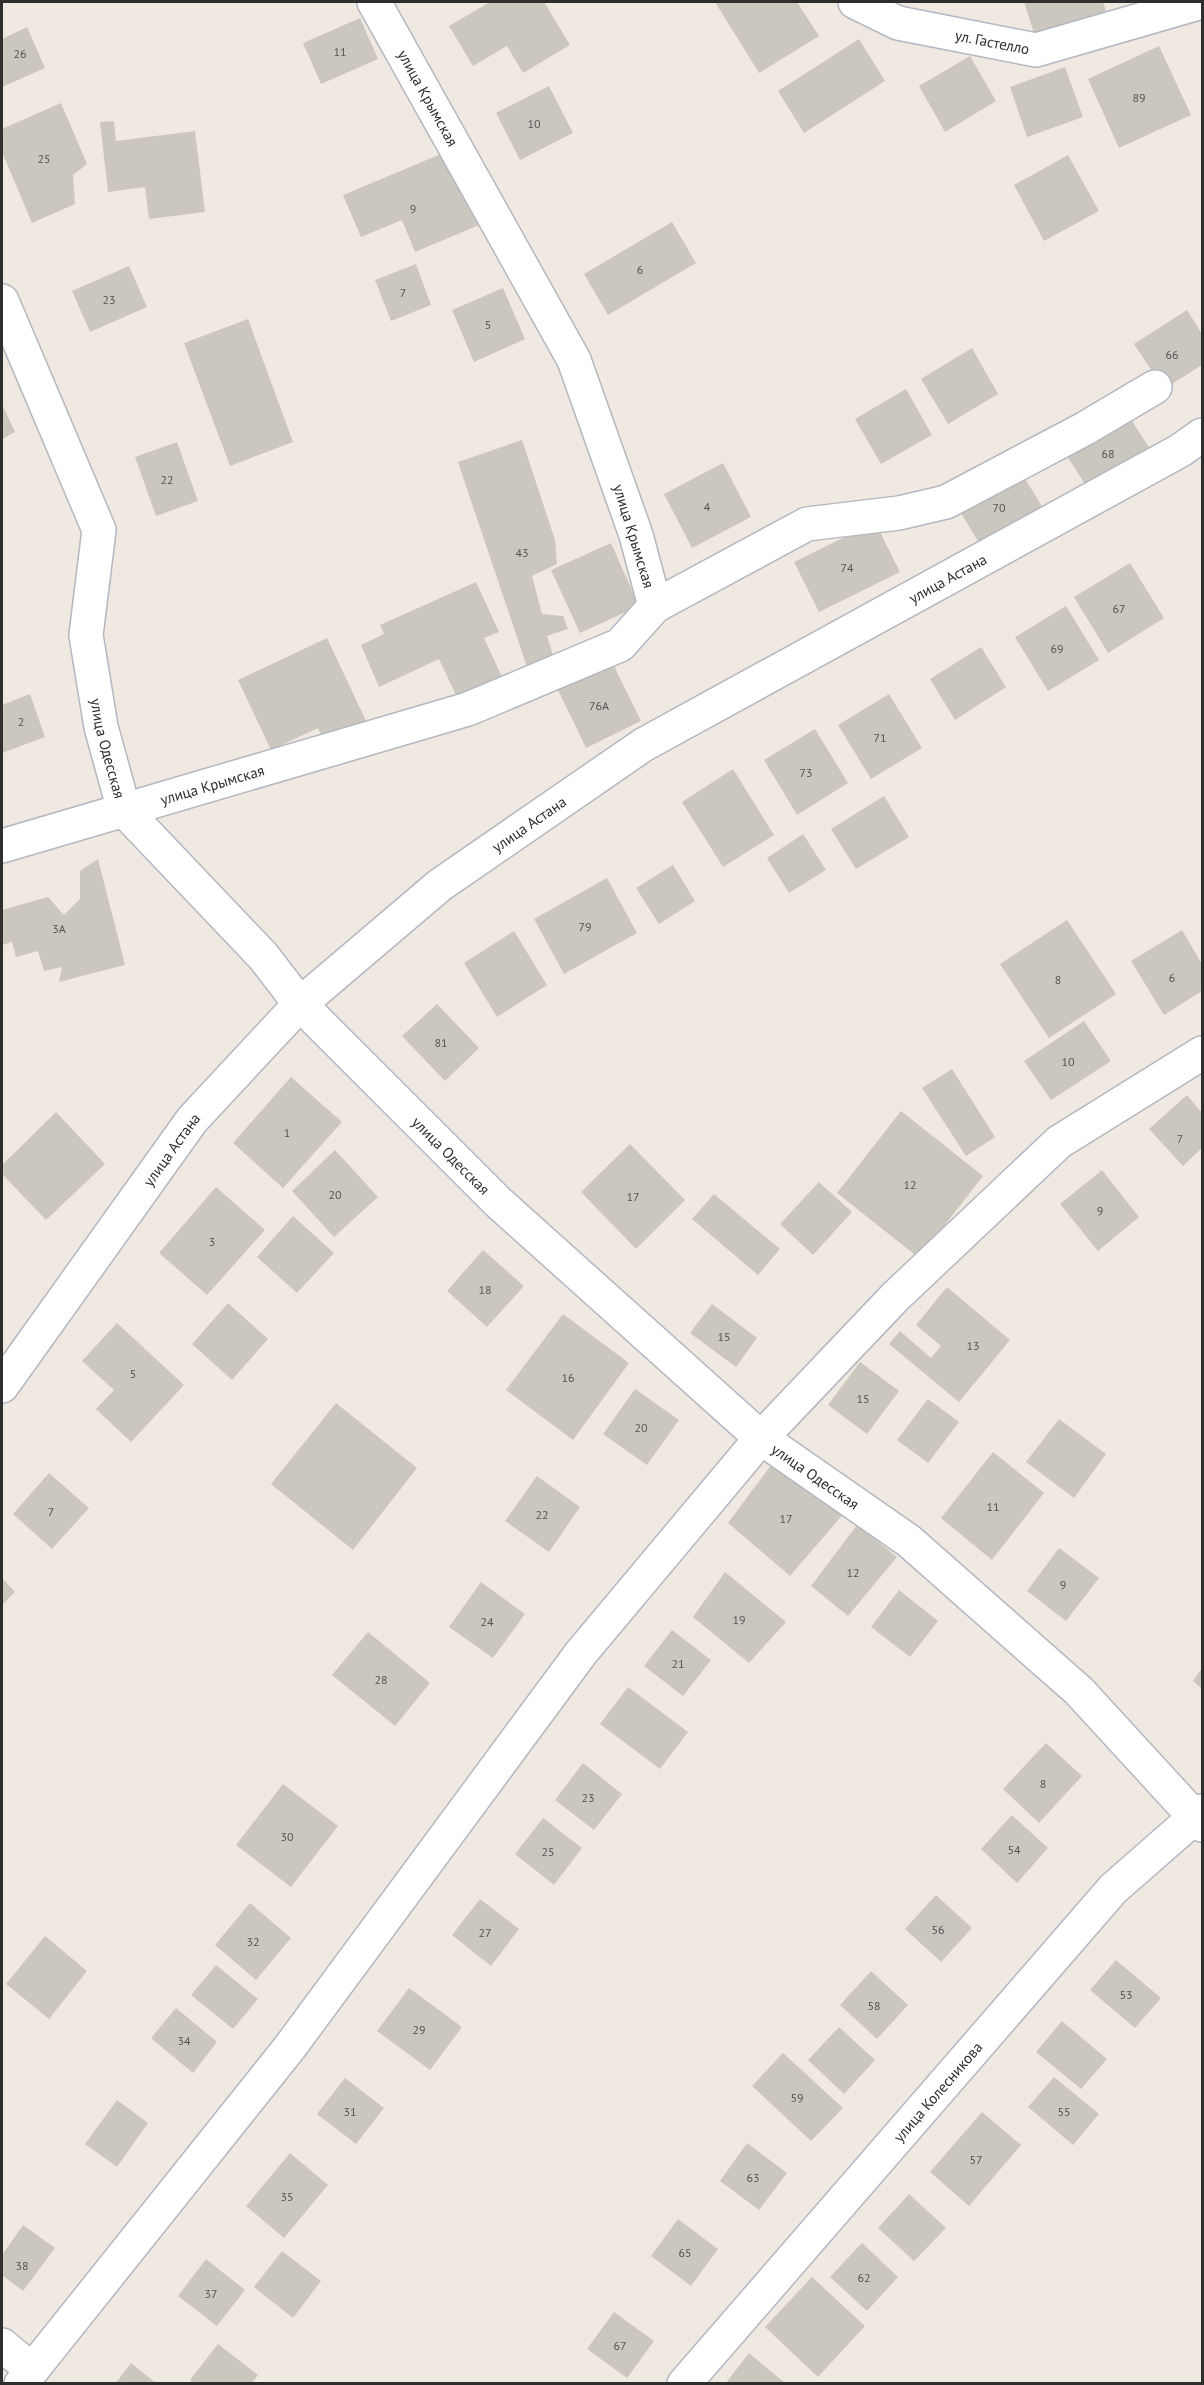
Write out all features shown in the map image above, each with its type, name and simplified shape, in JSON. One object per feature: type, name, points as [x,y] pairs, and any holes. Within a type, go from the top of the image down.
[{"type":"street","name":"улица Крымская","points":[[2,846],[468,709],[620,645],[656,606],[636,535],[574,360],[374,2]]},
{"type":"street","name":"ул. Гастелло","points":[[855,2],[898,23],[1036,50],[1203,2]]},
{"type":"street","name":"улица Одесская","points":[[2,301],[99,530],[86,635],[101,727],[124,810],[263,956],[300,1004],[498,1202],[761,1438],[909,1541],[1079,1691],[1200,1818]]},
{"type":"street","points":[[656,606],[807,524],[899,513],[946,502],[1084,429],[1155,387]]},
{"type":"street","name":"улица Астана","points":[[2,1386],[192,1120],[300,1004],[440,885],[643,745],[1181,450],[1203,435]]},
{"type":"street","points":[[2,2345],[26,2376],[290,2047],[581,1653],[761,1438],[895,1297],[1059,1142],[1203,1053]]},
{"type":"street","name":"улица Колесникова","points":[[684,2384],[1113,1889],[1200,1818]]},
{"type":"building","points":[[490,2],[544,2],[570,45],[523,73],[507,46],[473,66],[449,26]]},
{"type":"building","points":[[715,2],[797,2],[819,36],[759,73]]},
{"type":"building","points":[[1024,2],[1103,2],[1106,11],[1035,36]]},
{"type":"building","points":[[360,18],[378,59],[321,84],[303,43]]},
{"type":"building","points":[[27,27],[45,68],[2,87],[2,39]]},
{"type":"building","points":[[859,39],[885,81],[804,133],[778,91]]},
{"type":"building","points":[[1159,46],[1191,115],[1119,148],[1088,79]]},
{"type":"building","points":[[970,56],[996,101],[945,132],[919,86]]},
{"type":"building","points":[[1065,67],[1083,117],[1027,137],[1010,87]]},
{"type":"building","points":[[549,86],[573,133],[520,160],[496,113]]},
{"type":"building","points":[[61,103],[87,164],[73,175],[75,204],[32,223],[2,152],[2,129]]},
{"type":"building","points":[[114,121],[116,141],[195,131],[205,212],[149,219],[145,187],[108,192],[100,122]]},
{"type":"building","points":[[453,149],[484,223],[415,252],[402,220],[361,237],[343,195]]},
{"type":"building","points":[[1068,155],[1099,211],[1044,241],[1014,185]]},
{"type":"building","points":[[672,222],[696,263],[608,315],[584,274]]},
{"type":"building","points":[[416,264],[431,305],[391,321],[375,280]]},
{"type":"building","points":[[129,266],[147,307],[90,332],[72,291]]},
{"type":"building","points":[[503,288],[525,339],[474,362],[452,310]]},
{"type":"building","points":[[1187,310],[1202,334],[1202,365],[1164,389],[1134,344]]},
{"type":"building","points":[[248,319],[293,442],[230,466],[184,343]]},
{"type":"building","points":[[972,348],[998,394],[948,424],[921,379]]},
{"type":"building","points":[[906,389],[932,435],[881,464],[855,419]]},
{"type":"building","points":[[2,404],[15,432],[2,439]]},
{"type":"building","points":[[1125,410],[1154,455],[1092,495],[1063,450]]},
{"type":"building","points":[[522,440],[555,540],[557,564],[532,576],[542,614],[563,616],[568,629],[547,636],[554,658],[527,667],[458,462]]},
{"type":"building","points":[[177,442],[198,501],[156,516],[135,457]]},
{"type":"building","points":[[723,463],[751,517],[692,548],[664,494]]},
{"type":"building","points":[[1018,467],[1043,508],[981,546],[956,505]]},
{"type":"building","points":[[875,522],[900,572],[819,612],[794,562]]},
{"type":"building","points":[[611,543],[639,606],[580,633],[551,570]]},
{"type":"building","points":[[1130,563],[1164,618],[1108,653],[1074,597]]},
{"type":"building","points":[[476,582],[499,632],[484,638],[502,677],[457,697],[439,659],[379,687],[361,645],[384,634],[380,625]]},
{"type":"building","points":[[1066,606],[1099,660],[1048,691],[1015,637]]},
{"type":"building","points":[[327,638],[367,723],[325,743],[318,728],[271,750],[238,680]]},
{"type":"building","points":[[981,647],[1006,687],[955,720],[930,679]]},
{"type":"building","points":[[612,662],[641,721],[586,748],[558,690]]},
{"type":"building","points":[[30,694],[45,737],[2,753],[2,705]]},
{"type":"building","points":[[889,694],[922,748],[871,779],[838,725]]},
{"type":"building","points":[[815,729],[848,783],[797,815],[764,760]]},
{"type":"building","points":[[733,769],[774,835],[723,867],[682,802]]},
{"type":"building","points":[[884,796],[909,837],[856,869],[831,829]]},
{"type":"building","points":[[803,834],[826,870],[789,893],[767,858]]},
{"type":"building","points":[[98,859],[125,965],[59,982],[62,967],[44,971],[38,951],[16,957],[12,942],[2,945],[2,910],[48,897],[64,915],[80,899],[80,871]]},
{"type":"building","points":[[673,865],[695,901],[659,924],[636,888]]},
{"type":"building","points":[[607,878],[637,933],[564,974],[534,919]]},
{"type":"building","points":[[1067,920],[1116,994],[1049,1038],[1000,964]]},
{"type":"building","points":[[1182,930],[1202,964],[1202,991],[1164,1015],[1131,961]]},
{"type":"building","points":[[514,931],[547,985],[497,1017],[464,963]]},
{"type":"building","points":[[437,1004],[479,1048],[445,1081],[402,1036]]},
{"type":"building","points":[[1084,1021],[1111,1061],[1051,1100],[1024,1061]]},
{"type":"building","points":[[952,1069],[995,1137],[966,1156],[922,1088]]},
{"type":"building","points":[[291,1077],[342,1122],[283,1188],[233,1143]]},
{"type":"building","points":[[1187,1095],[1202,1113],[1202,1148],[1183,1166],[1149,1129]]},
{"type":"building","points":[[901,1111],[983,1176],[919,1258],[837,1193]]},
{"type":"building","points":[[56,1112],[105,1164],[46,1220],[2,1174],[2,1165]]},
{"type":"building","points":[[630,1144],[685,1200],[636,1249],[581,1192]]},
{"type":"building","points":[[335,1150],[378,1197],[334,1237],[292,1191]]},
{"type":"building","points":[[1102,1170],[1139,1217],[1098,1251],[1060,1204]]},
{"type":"building","points":[[819,1182],[852,1212],[813,1255],[780,1224]]},
{"type":"building","points":[[216,1187],[265,1230],[207,1295],[159,1253]]},
{"type":"building","points":[[714,1194],[780,1249],[758,1275],[692,1219]]},
{"type":"building","points":[[293,1216],[334,1253],[297,1293],[257,1257]]},
{"type":"building","points":[[483,1250],[524,1286],[487,1327],[447,1291]]},
{"type":"building","points":[[947,1287],[1010,1340],[959,1402],[889,1344],[900,1331],[931,1358],[941,1346],[916,1325]]},
{"type":"building","points":[[228,1303],[268,1339],[232,1380],[192,1344]]},
{"type":"building","points":[[712,1304],[757,1338],[736,1367],[690,1333]]},
{"type":"building","points":[[563,1314],[629,1363],[573,1440],[506,1390]]},
{"type":"building","points":[[117,1323],[184,1385],[131,1442],[96,1409],[114,1390],[82,1361]]},
{"type":"building","points":[[860,1362],[899,1391],[867,1434],[828,1405]]},
{"type":"building","points":[[635,1389],[679,1420],[647,1465],[603,1434]]},
{"type":"building","points":[[928,1399],[959,1422],[928,1463],[897,1440]]},
{"type":"building","points":[[336,1403],[417,1468],[353,1550],[271,1484]]},
{"type":"building","points":[[1059,1419],[1106,1454],[1074,1498],[1026,1462]]},
{"type":"building","points":[[993,1452],[1044,1493],[992,1560],[941,1518]]},
{"type":"building","points":[[777,1457],[845,1512],[790,1576],[728,1523]]},
{"type":"building","points":[[49,1473],[89,1508],[52,1549],[13,1514]]},
{"type":"building","points":[[537,1476],[580,1507],[549,1552],[505,1521]]},
{"type":"building","points":[[857,1525],[897,1557],[848,1616],[811,1586]]},
{"type":"building","points":[[1059,1548],[1099,1578],[1066,1621],[1027,1591]]},
{"type":"building","points":[[725,1572],[786,1622],[749,1663],[693,1617]]},
{"type":"building","points":[[2,1578],[15,1592],[2,1605]]},
{"type":"building","points":[[481,1582],[525,1614],[493,1658],[449,1627]]},
{"type":"building","points":[[899,1590],[938,1621],[910,1657],[871,1627]]},
{"type":"building","points":[[672,1630],[711,1660],[683,1696],[644,1666]]},
{"type":"building","points":[[368,1632],[430,1683],[395,1726],[332,1675]]},
{"type":"building","points":[[1202,1668],[1202,1689],[1193,1681]]},
{"type":"building","points":[[628,1687],[688,1732],[660,1769],[600,1724]]},
{"type":"building","points":[[1046,1743],[1082,1776],[1039,1823],[1003,1789]]},
{"type":"building","points":[[583,1763],[622,1794],[594,1830],[555,1800]]},
{"type":"building","points":[[283,1784],[338,1826],[291,1887],[236,1845]]},
{"type":"building","points":[[1012,1815],[1048,1848],[1017,1883],[981,1849]]},
{"type":"building","points":[[543,1818],[582,1848],[554,1885],[515,1854]]},
{"type":"building","points":[[936,1895],[972,1928],[941,1962],[905,1929]]},
{"type":"building","points":[[480,1899],[519,1929],[491,1966],[452,1935]]},
{"type":"building","points":[[250,1903],[291,1938],[256,1980],[215,1945]]},
{"type":"building","points":[[45,1936],[87,1971],[49,2019],[6,1984]]},
{"type":"building","points":[[1116,1960],[1161,1998],[1135,2028],[1090,1990]]},
{"type":"building","points":[[216,1965],[258,1999],[233,2029],[191,1995]]},
{"type":"building","points":[[871,1971],[908,2005],[877,2039],[840,2005]]},
{"type":"building","points":[[409,1988],[462,2027],[430,2070],[377,2031]]},
{"type":"building","points":[[176,2008],[217,2042],[193,2073],[151,2038]]},
{"type":"building","points":[[1062,2021],[1107,2059],[1081,2089],[1036,2052]]},
{"type":"building","points":[[839,2027],[875,2060],[844,2094],[808,2060]]},
{"type":"building","points":[[783,2053],[843,2108],[811,2141],[752,2086]]},
{"type":"building","points":[[1054,2077],[1099,2114],[1073,2145],[1028,2107]]},
{"type":"building","points":[[345,2078],[384,2108],[356,2144],[317,2114]]},
{"type":"building","points":[[117,2100],[148,2123],[117,2167],[85,2144]]},
{"type":"building","points":[[982,2112],[1021,2145],[969,2206],[930,2172]]},
{"type":"building","points":[[747,2143],[787,2173],[759,2210],[720,2181]]},
{"type":"building","points":[[290,2153],[328,2185],[284,2238],[246,2206]]},
{"type":"building","points":[[909,2194],[946,2228],[914,2261],[878,2228]]},
{"type":"building","points":[[678,2219],[718,2249],[691,2286],[651,2256]]},
{"type":"building","points":[[23,2225],[55,2248],[23,2291],[2,2275],[2,2255]]},
{"type":"building","points":[[862,2243],[898,2277],[867,2311],[830,2277]]},
{"type":"building","points":[[282,2251],[321,2281],[293,2318],[254,2287]]},
{"type":"building","points":[[206,2259],[245,2290],[217,2326],[178,2296]]},
{"type":"building","points":[[812,2277],[865,2326],[818,2377],[765,2327]]},
{"type":"building","points":[[614,2312],[654,2341],[627,2378],[587,2349]]},
{"type":"building","points":[[218,2344],[258,2375],[251,2384],[194,2384],[190,2380]]},
{"type":"building","points":[[749,2353],[786,2384],[725,2384]]},
{"type":"building","points":[[131,2363],[157,2384],[115,2384]]}]
